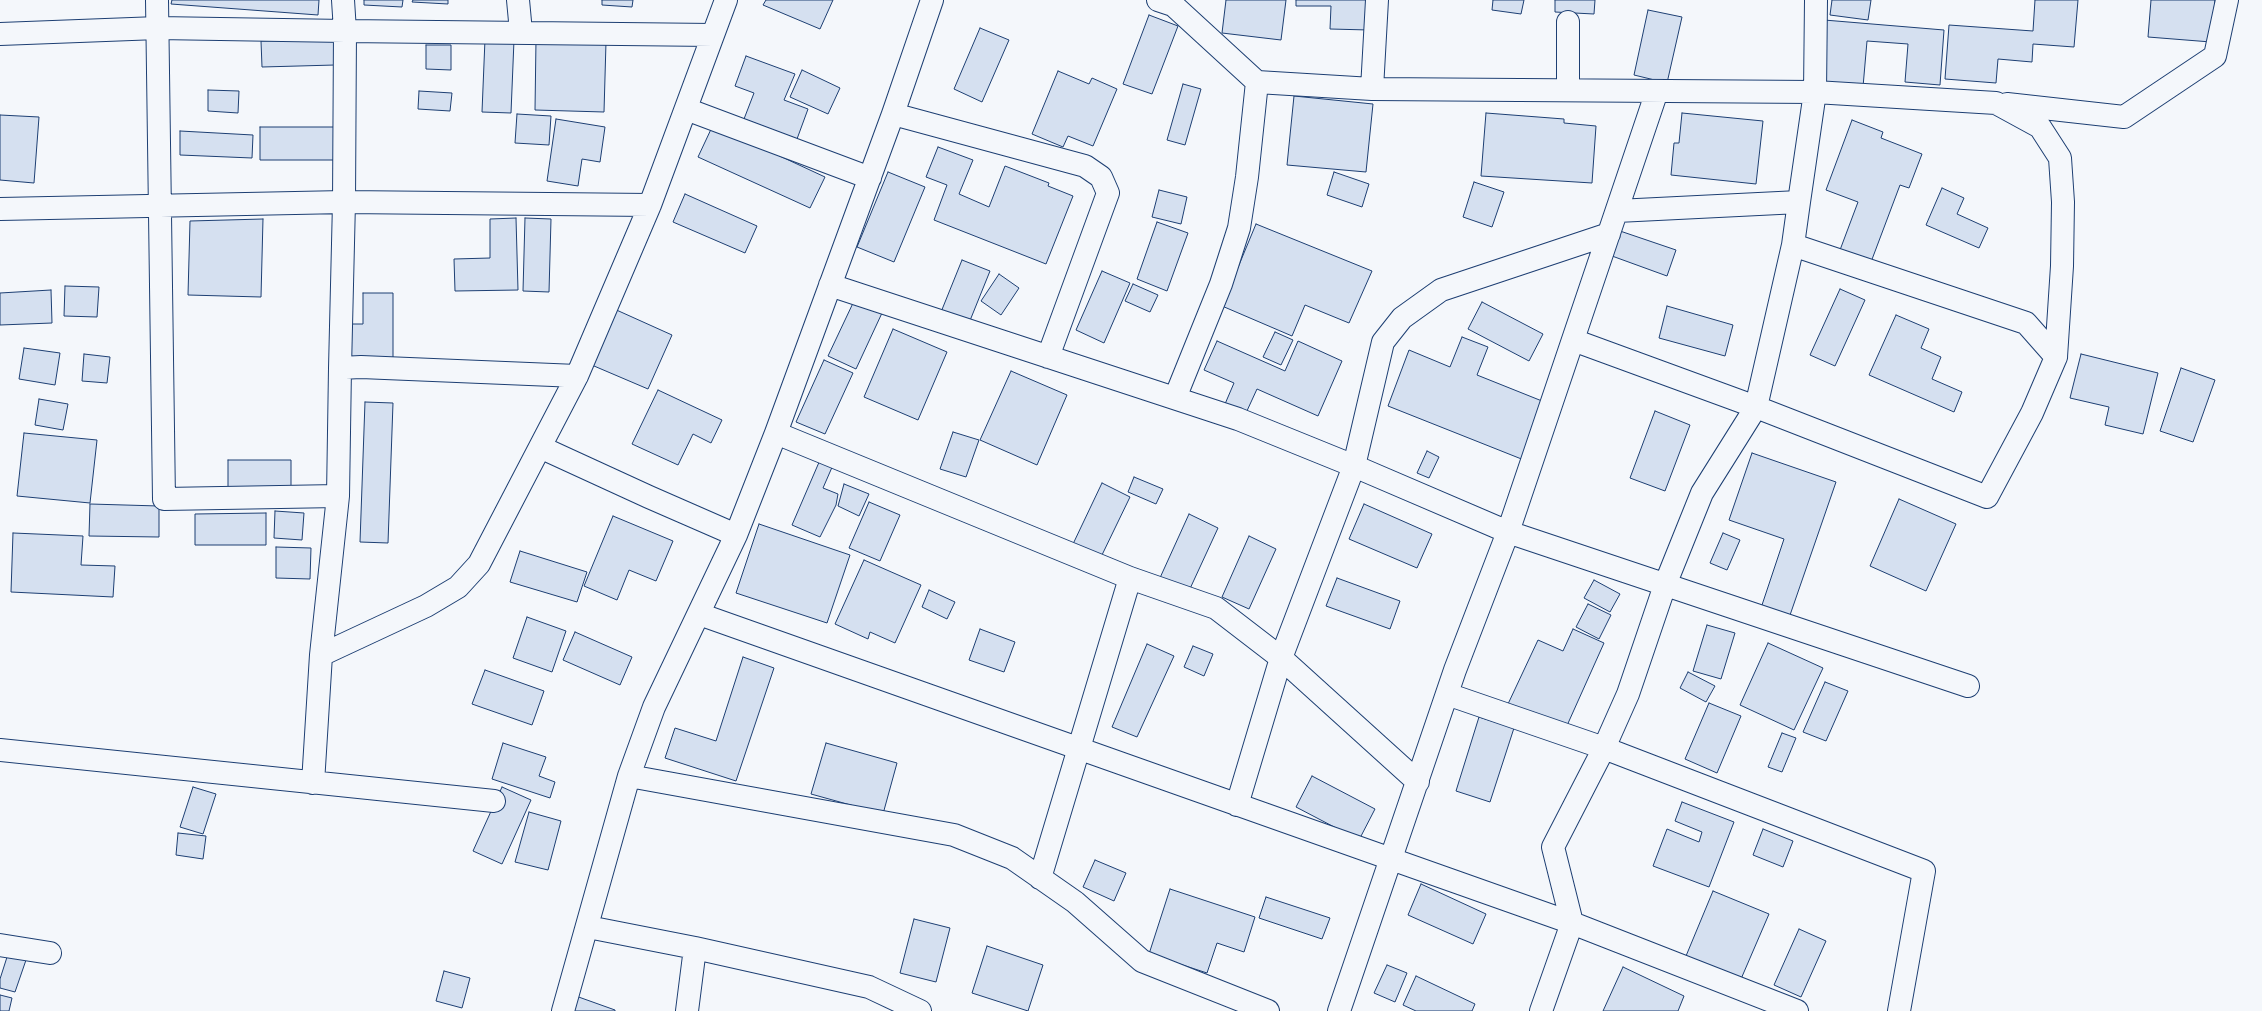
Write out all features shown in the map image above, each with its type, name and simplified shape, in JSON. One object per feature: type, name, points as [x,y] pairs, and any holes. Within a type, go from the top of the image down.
[{"type":"street","points":[[157,0],[164,499],[338,496]]},
{"type":"street","points":[[313,783],[321,655],[338,496],[344,202],[345,31],[343,0]]},
{"type":"street","points":[[518,0],[521,32]]},
{"type":"street","points":[[321,655],[426,606],[458,587],[479,564],[577,376],[650,205],[726,0]]},
{"type":"street","points":[[563,1011],[588,927],[629,776],[654,707],[736,535],[776,433],[870,178],[932,0]]},
{"type":"street","points":[[1158,0],[1173,5],[1257,82],[1372,89],[1815,92],[1996,103],[2124,117],[2215,56],[2227,0]]},
{"type":"street","points":[[1372,89],[1377,0]]},
{"type":"street","points":[[1541,1011],[1572,922],[1553,847],[1604,748],[1628,694],[1665,584],[1702,493],[1756,407],[1793,245],[1815,92],[1816,0]]},
{"type":"street","points":[[1568,22],[1568,90]]},
{"type":"street","points":[[0,34],[158,28],[713,35]]},
{"type":"street","points":[[1175,398],[1221,284],[1239,228],[1247,177],[1257,82]]},
{"type":"street","points":[[1339,1011],[1447,694],[1508,532],[1657,91]]},
{"type":"street","points":[[1573,340],[1756,407],[1987,497],[2032,412],[2056,357],[2062,266],[2063,202],[2060,158],[2040,127],[1996,103]]},
{"type":"street","points":[[686,109],[870,178]]},
{"type":"street","points":[[893,114],[1085,166],[1101,177],[1108,193],[1048,357]]},
{"type":"street","points":[[0,209],[344,202],[650,205]]},
{"type":"street","points":[[1617,211],[1799,202]]},
{"type":"street","points":[[1238,805],[1281,658],[1354,466],[1383,342],[1402,318],[1441,290],[1609,234]]},
{"type":"street","points":[[1793,245],[2026,323],[2056,357]]},
{"type":"street","points":[[830,286],[1238,419],[1354,466],[1508,532],[1968,686]]},
{"type":"street","points":[[340,368],[361,367],[577,376]]},
{"type":"street","points":[[776,433],[1130,578],[1216,608],[1281,658],[1418,782]]},
{"type":"street","points":[[540,447],[649,498],[736,535]]},
{"type":"street","points":[[1040,878],[1080,749],[1130,578]]},
{"type":"street","points":[[699,614],[1391,860],[1572,922],[1797,1011]]},
{"type":"street","points":[[1447,694],[1604,748],[1924,871],[1899,1011]]},
{"type":"street","points":[[0,750],[494,801]]},
{"type":"street","points":[[629,776],[954,835],[1012,858],[1075,902],[1142,961],[1268,1011]]},
{"type":"street","points":[[588,927],[695,948],[869,988],[920,1011]]},
{"type":"street","points":[[0,945],[50,953]]},
{"type":"street","points":[[687,1011],[695,948]]},
{"type":"building","points":[[172,0],[319,0],[318,15],[171,4]]},
{"type":"building","points":[[364,0],[403,0],[402,7],[364,5]]},
{"type":"building","points":[[413,0],[448,0],[448,4],[412,2]]},
{"type":"building","points":[[602,0],[633,0],[632,7],[602,5]]},
{"type":"building","points":[[766,0],[833,0],[820,29],[763,5]]},
{"type":"building","points":[[1226,0],[1286,0],[1281,40],[1222,33]]},
{"type":"building","points":[[1296,0],[1370,0],[1369,30],[1330,29],[1331,6],[1296,6]]},
{"type":"building","points":[[1493,0],[1524,0],[1521,14],[1492,10]]},
{"type":"building","points":[[1555,0],[1595,0],[1594,14],[1555,12]]},
{"type":"building","points":[[1832,0],[1871,0],[1868,20],[1830,15]]},
{"type":"building","points":[[2035,0],[2078,0],[2074,47],[2033,44],[2032,62],[1998,59],[1996,83],[1945,79],[1949,25],[2033,31]]},
{"type":"building","points":[[2151,0],[2215,0],[2211,42],[2148,37]]},
{"type":"building","points":[[1648,10],[1682,17],[1667,83],[1634,75]]},
{"type":"building","points":[[1149,15],[1178,26],[1152,94],[1123,84]]},
{"type":"building","points":[[1824,20],[1944,30],[1940,85],[1905,82],[1908,44],[1867,41],[1863,87],[1819,84]]},
{"type":"building","points":[[980,28],[1009,40],[982,102],[954,89]]},
{"type":"building","points":[[334,39],[335,65],[262,67],[261,41]]},
{"type":"building","points":[[485,39],[514,40],[511,113],[482,112]]},
{"type":"building","points":[[536,40],[606,42],[604,112],[535,110]]},
{"type":"building","points":[[426,45],[451,45],[451,70],[426,69]]},
{"type":"building","points":[[746,56],[795,74],[784,100],[808,109],[797,139],[744,119],[754,93],[735,86]]},
{"type":"building","points":[[802,70],[840,88],[828,114],[790,97]]},
{"type":"building","points":[[1058,71],[1089,84],[1092,78],[1117,89],[1093,146],[1068,136],[1063,147],[1032,134]]},
{"type":"building","points":[[1183,84],[1201,89],[1185,145],[1167,140]]},
{"type":"building","points":[[208,90],[239,91],[238,113],[208,111]]},
{"type":"building","points":[[419,91],[452,93],[450,111],[418,109]]},
{"type":"building","points":[[1294,96],[1373,104],[1366,172],[1287,165]]},
{"type":"building","points":[[1486,113],[1564,119],[1564,123],[1596,126],[1592,183],[1481,176]]},
{"type":"building","points":[[1682,113],[1763,121],[1756,184],[1671,175],[1674,143],[1679,143]]},
{"type":"building","points":[[517,114],[551,116],[549,145],[515,143]]},
{"type":"building","points":[[0,115],[39,117],[34,183],[0,180]]},
{"type":"building","points":[[556,119],[605,127],[600,162],[582,159],[578,186],[547,181]]},
{"type":"building","points":[[1852,120],[1883,132],[1881,138],[1922,154],[1909,188],[1900,185],[1868,270],[1837,258],[1858,202],[1826,190]]},
{"type":"building","points":[[713,125],[825,177],[810,208],[698,157]]},
{"type":"building","points":[[260,127],[335,127],[335,160],[260,160]]},
{"type":"building","points":[[180,131],[253,135],[252,158],[180,155]]},
{"type":"building","points":[[938,147],[973,160],[959,194],[989,207],[1005,166],[1049,183],[1048,186],[1073,196],[1046,264],[934,220],[947,185],[926,177]]},
{"type":"building","points":[[888,172],[925,187],[894,262],[857,247]]},
{"type":"building","points":[[1334,172],[1369,184],[1362,207],[1327,195]]},
{"type":"building","points":[[1474,182],[1504,192],[1492,227],[1463,217]]},
{"type":"building","points":[[1942,188],[1964,198],[1957,214],[1988,228],[1979,248],[1926,225]]},
{"type":"building","points":[[1159,190],[1187,197],[1181,224],[1152,217]]},
{"type":"building","points":[[685,194],[757,226],[745,253],[673,222]]},
{"type":"building","points":[[516,218],[518,290],[455,291],[454,259],[490,258],[490,219]]},
{"type":"building","points":[[525,218],[551,219],[549,292],[523,291]]},
{"type":"building","points":[[263,219],[261,297],[188,295],[190,221]]},
{"type":"building","points":[[1157,222],[1188,233],[1167,291],[1137,279]]},
{"type":"building","points":[[1256,224],[1372,271],[1349,323],[1305,305],[1292,336],[1222,306]]},
{"type":"building","points":[[1620,231],[1676,250],[1667,276],[1612,256]]},
{"type":"building","points":[[962,260],[990,271],[967,328],[939,317]]},
{"type":"building","points":[[1102,271],[1130,283],[1104,343],[1076,330]]},
{"type":"building","points":[[999,274],[1019,288],[1001,315],[981,301]]},
{"type":"building","points":[[1133,284],[1158,295],[1150,312],[1125,301]]},
{"type":"building","points":[[65,286],[99,287],[97,317],[64,316]]},
{"type":"building","points":[[1840,289],[1865,300],[1835,366],[1810,355]]},
{"type":"building","points":[[51,290],[52,323],[0,325],[0,293]]},
{"type":"building","points":[[363,293],[393,293],[393,358],[350,359],[351,324],[363,324]]},
{"type":"building","points":[[854,301],[882,313],[856,369],[828,356]]},
{"type":"building","points":[[1482,302],[1543,334],[1529,361],[1468,329]]},
{"type":"building","points":[[1667,306],[1733,325],[1725,356],[1659,338]]},
{"type":"building","points":[[612,308],[672,335],[648,389],[587,363]]},
{"type":"building","points":[[1896,315],[1929,329],[1921,348],[1941,357],[1932,379],[1962,392],[1954,412],[1869,375]]},
{"type":"building","points":[[893,329],[947,352],[918,420],[864,397]]},
{"type":"building","points":[[1275,332],[1293,340],[1281,365],[1263,357]]},
{"type":"building","points":[[1462,337],[1488,347],[1477,375],[1547,403],[1524,460],[1388,406],[1409,350],[1450,367]]},
{"type":"building","points":[[1217,341],[1285,371],[1298,341],[1342,361],[1318,416],[1257,389],[1246,413],[1225,404],[1234,383],[1204,370]]},
{"type":"building","points":[[24,348],[60,353],[55,385],[19,379]]},
{"type":"building","points":[[84,354],[110,357],[107,383],[82,381]]},
{"type":"building","points":[[2081,354],[2158,373],[2143,434],[2105,425],[2109,407],[2070,398]]},
{"type":"building","points":[[824,360],[853,373],[825,434],[796,422]]},
{"type":"building","points":[[2181,368],[2215,380],[2193,442],[2160,431]]},
{"type":"building","points":[[1011,371],[1067,395],[1037,465],[980,440]]},
{"type":"building","points":[[658,390],[722,420],[711,443],[693,434],[678,465],[632,444]]},
{"type":"building","points":[[39,399],[68,404],[63,430],[35,425]]},
{"type":"building","points":[[365,402],[393,403],[388,543],[360,542]]},
{"type":"building","points":[[1655,411],[1690,425],[1665,491],[1630,478]]},
{"type":"building","points":[[953,432],[979,440],[966,477],[940,469]]},
{"type":"building","points":[[24,433],[97,440],[90,503],[17,496]]},
{"type":"building","points":[[1427,451],[1439,457],[1429,478],[1417,473]]},
{"type":"building","points":[[1752,453],[1836,482],[1789,618],[1761,608],[1784,539],[1729,520]]},
{"type":"building","points":[[228,460],[291,460],[291,492],[228,492]]},
{"type":"building","points":[[820,460],[833,465],[823,488],[838,494],[836,505],[820,537],[792,525]]},
{"type":"building","points":[[1134,477],[1163,489],[1156,504],[1128,492]]},
{"type":"building","points":[[1102,483],[1130,497],[1101,557],[1073,544]]},
{"type":"building","points":[[844,484],[869,494],[859,516],[838,506]]},
{"type":"building","points":[[1899,499],[1956,524],[1926,591],[1870,566]]},
{"type":"building","points":[[869,502],[900,515],[880,561],[849,548]]},
{"type":"building","points":[[90,504],[159,506],[159,537],[89,536]]},
{"type":"building","points":[[1364,504],[1432,534],[1417,568],[1349,539]]},
{"type":"building","points":[[275,511],[304,513],[302,540],[274,538]]},
{"type":"building","points":[[266,513],[266,545],[195,545],[195,514]]},
{"type":"building","points":[[1189,514],[1218,528],[1188,593],[1159,580]]},
{"type":"building","points":[[613,516],[673,541],[656,581],[629,570],[617,600],[584,586]]},
{"type":"building","points":[[759,524],[850,555],[827,623],[736,593]]},
{"type":"building","points":[[13,533],[83,536],[81,565],[115,566],[113,597],[11,592]]},
{"type":"building","points":[[1723,533],[1740,540],[1727,570],[1710,563]]},
{"type":"building","points":[[1249,536],[1276,549],[1249,609],[1222,597]]},
{"type":"building","points":[[276,547],[311,548],[310,579],[276,578]]},
{"type":"building","points":[[520,551],[587,572],[577,602],[510,582]]},
{"type":"building","points":[[864,560],[921,585],[895,643],[870,632],[868,639],[835,624]]},
{"type":"building","points":[[1337,578],[1400,601],[1390,629],[1326,606]]},
{"type":"building","points":[[1594,580],[1620,594],[1610,612],[1584,598]]},
{"type":"building","points":[[929,590],[955,602],[947,619],[922,607]]},
{"type":"building","points":[[1588,604],[1611,615],[1599,639],[1576,627]]},
{"type":"building","points":[[527,617],[566,631],[552,672],[513,658]]},
{"type":"building","points":[[1707,625],[1735,633],[1721,679],[1693,671]]},
{"type":"building","points":[[980,629],[1015,642],[1004,672],[969,660]]},
{"type":"building","points":[[1573,629],[1604,643],[1565,730],[1508,704],[1538,640],[1563,651]]},
{"type":"building","points":[[575,632],[632,657],[620,685],[563,660]]},
{"type":"building","points":[[1768,643],[1823,668],[1794,730],[1740,705]]},
{"type":"building","points":[[1147,644],[1174,656],[1137,737],[1112,727]]},
{"type":"building","points":[[1193,646],[1213,654],[1204,676],[1184,667]]},
{"type":"building","points":[[743,657],[774,668],[736,781],[665,758],[675,728],[716,741]]},
{"type":"building","points":[[485,670],[544,691],[532,725],[472,704]]},
{"type":"building","points":[[1688,672],[1715,686],[1706,702],[1680,688]]},
{"type":"building","points":[[1825,682],[1848,691],[1826,741],[1803,732]]},
{"type":"building","points":[[1709,703],[1741,716],[1717,773],[1685,759]]},
{"type":"building","points":[[1479,717],[1514,728],[1490,802],[1456,791]]},
{"type":"building","points":[[1782,733],[1796,738],[1782,772],[1768,767]]},
{"type":"building","points":[[503,743],[546,757],[539,776],[555,782],[550,798],[492,779]]},
{"type":"building","points":[[826,743],[897,763],[883,814],[811,794]]},
{"type":"building","points":[[1312,776],[1375,809],[1359,840],[1296,807]]},
{"type":"building","points":[[193,787],[216,794],[203,834],[180,827]]},
{"type":"building","points":[[502,787],[531,800],[502,864],[473,851]]},
{"type":"building","points":[[1682,802],[1734,822],[1709,887],[1653,866],[1667,829],[1699,842],[1702,832],[1675,821]]},
{"type":"building","points":[[529,812],[561,821],[548,870],[515,862]]},
{"type":"building","points":[[1763,829],[1793,841],[1783,867],[1753,855]]},
{"type":"building","points":[[178,833],[206,836],[203,859],[176,855]]},
{"type":"building","points":[[1095,860],[1126,873],[1114,901],[1083,887]]},
{"type":"building","points":[[1421,884],[1486,914],[1473,944],[1408,915]]},
{"type":"building","points":[[1170,889],[1255,917],[1244,952],[1217,943],[1207,973],[1149,954]]},
{"type":"building","points":[[1713,891],[1769,914],[1741,979],[1686,956]]},
{"type":"building","points":[[1266,897],[1330,918],[1322,939],[1259,918]]},
{"type":"building","points":[[914,919],[950,928],[936,982],[900,973]]},
{"type":"building","points":[[1799,929],[1826,941],[1801,997],[1774,985]]},
{"type":"building","points":[[987,946],[1043,965],[1028,1011],[972,993]]},
{"type":"building","points":[[8,954],[26,960],[15,992],[0,988],[0,979]]},
{"type":"building","points":[[1387,965],[1407,973],[1395,1002],[1374,993]]},
{"type":"building","points":[[1623,967],[1684,996],[1678,1011],[1603,1011]]},
{"type":"building","points":[[444,971],[470,978],[462,1008],[436,1001]]},
{"type":"building","points":[[1416,976],[1475,1004],[1472,1011],[1416,1011],[1403,1005]]},
{"type":"building","points":[[0,995],[12,998],[9,1011],[0,1011]]},
{"type":"building","points":[[573,995],[615,1010],[615,1011],[567,1011]]}]
